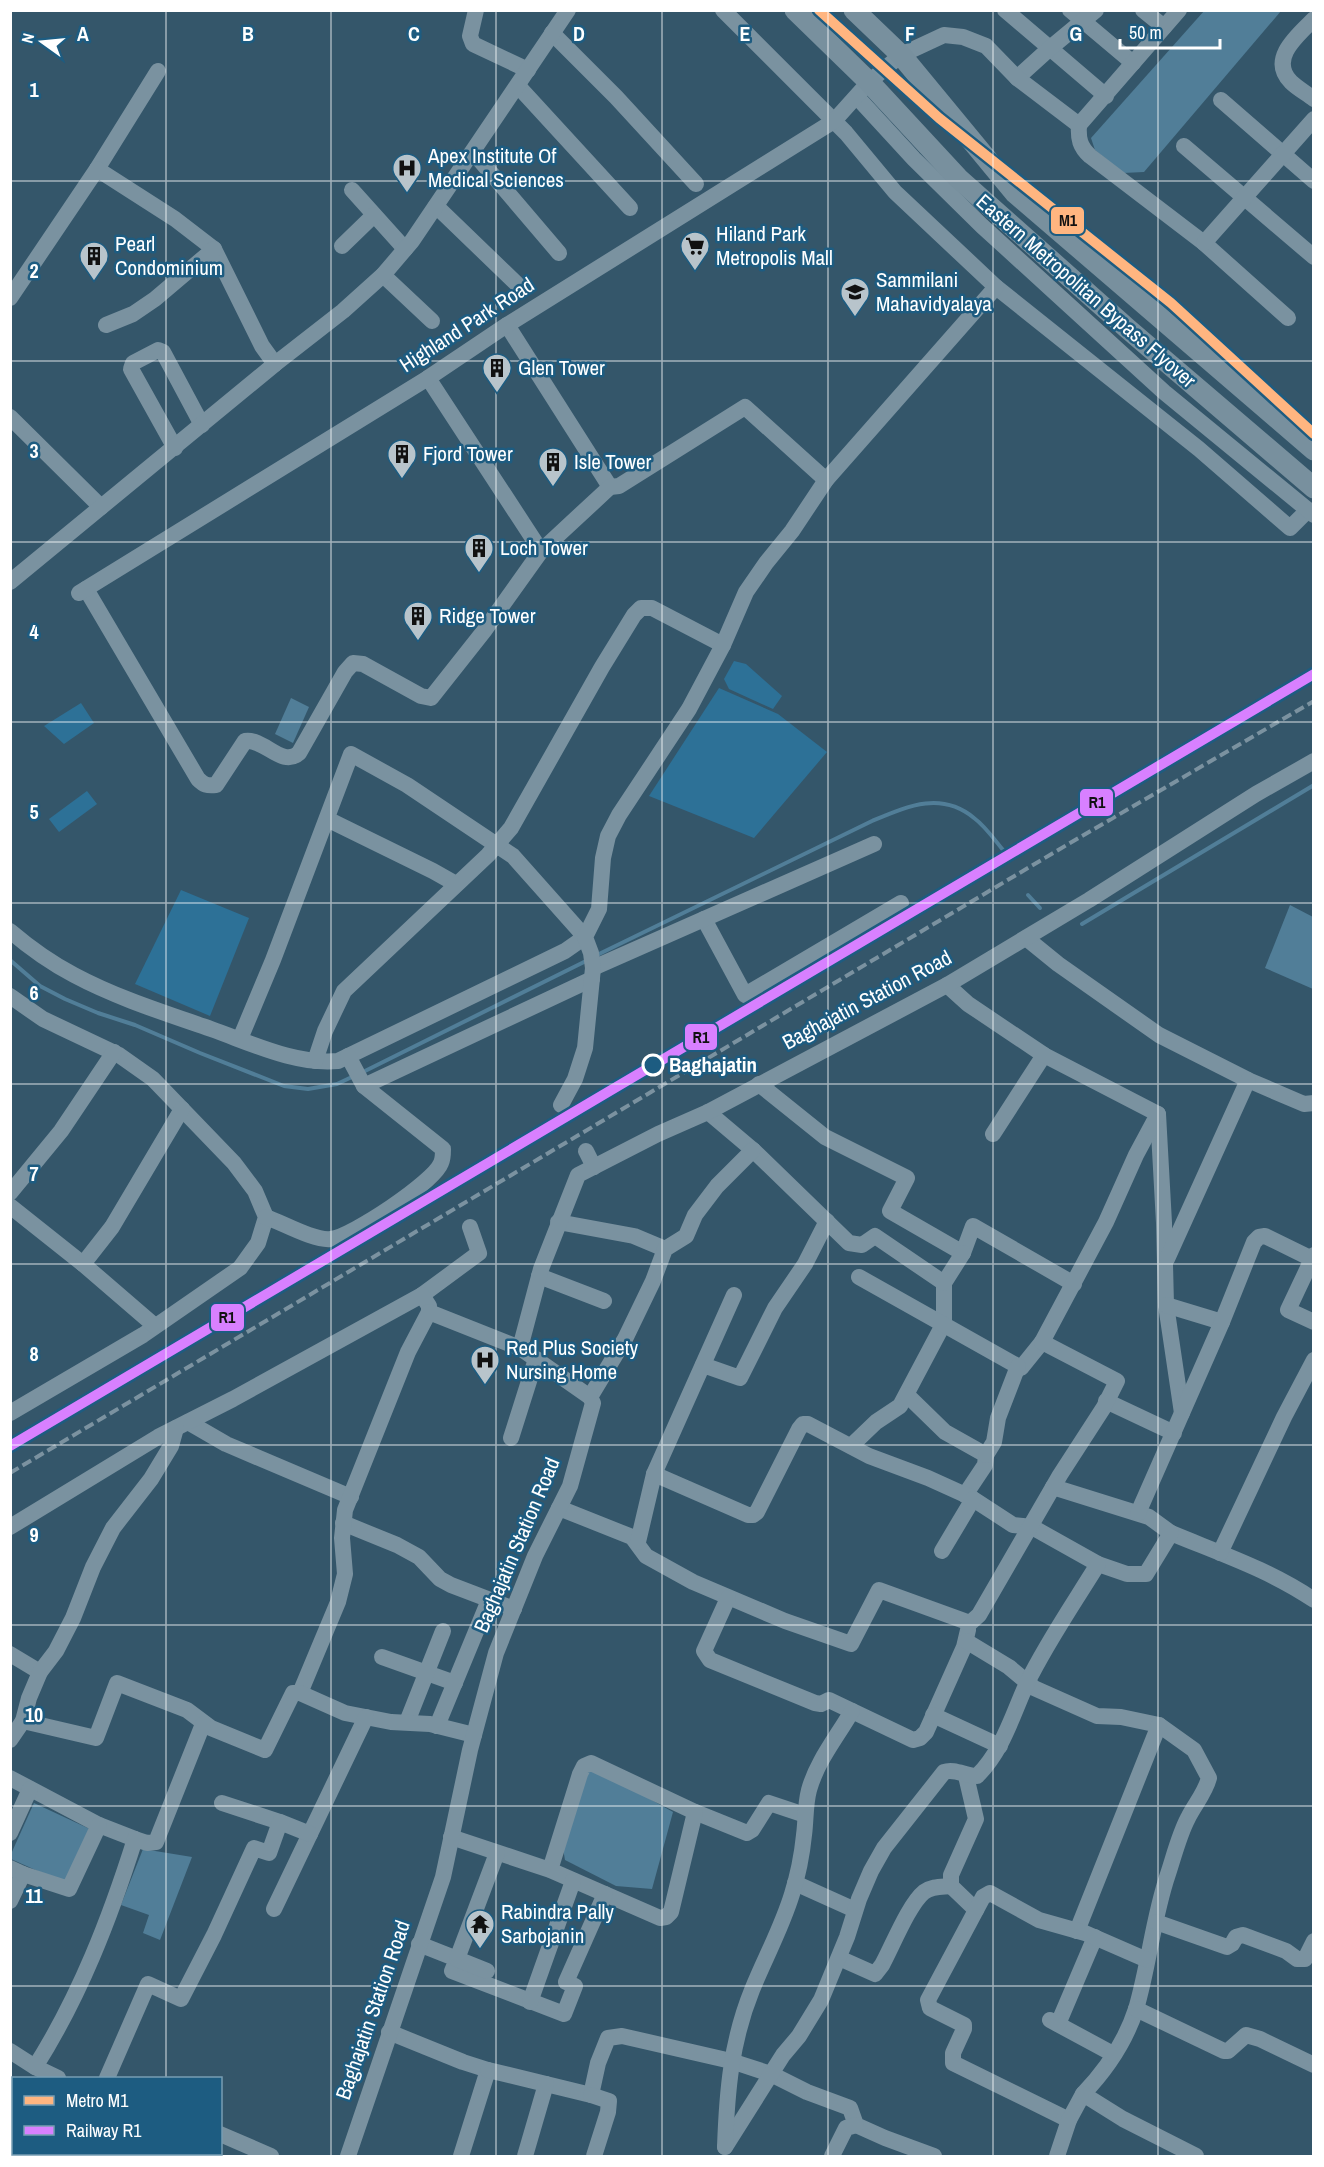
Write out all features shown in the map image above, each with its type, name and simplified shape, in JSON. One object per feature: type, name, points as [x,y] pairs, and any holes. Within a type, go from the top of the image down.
[{"type":"main road","name":"Eastern Metropolitan Bypass Flyover","points":[[795,10],[863,90],[958,178],[1128,329],[1314,488]]},
{"type":"main road","name":"Eastern Metropolitan Bypass Flyover","points":[[854,10],[902,56],[1015,193],[1314,450]]},
{"type":"street","points":[[476,10],[470,36],[472,44],[528,70]]},
{"type":"street","points":[[10,582],[383,275],[436,206],[568,10]]},
{"type":"street","points":[[723,10],[834,121],[894,192],[996,287],[1199,449],[1290,528],[1311,512],[1164,392],[1026,266],[914,159],[863,90]]},
{"type":"street","points":[[1005,10],[1048,49],[1106,96]]},
{"type":"street","points":[[1070,10],[1090,16],[1133,63]]},
{"type":"street","points":[[1143,10],[1164,27]]},
{"type":"street","points":[[1179,10],[1079,125],[1078,137],[1083,149],[1203,243],[1288,318]]},
{"type":"street","points":[[1017,78],[1048,49],[1090,16]]},
{"type":"street","points":[[1314,19],[1288,46],[1282,65],[1283,72],[1291,81],[1314,99]]},
{"type":"street","points":[[552,33],[616,97],[696,184]]},
{"type":"street","name":"Highland Park Road","points":[[541,551],[477,640],[431,698],[421,696],[363,664],[353,663],[345,672],[293,758],[287,758],[253,740],[245,741],[216,784],[209,786],[204,785],[198,779],[82,591],[428,378],[507,325],[834,121],[863,90],[902,56],[944,35],[963,37],[986,46],[1017,78],[1079,125]]},
{"type":"street","points":[[10,298],[97,169],[158,71]]},
{"type":"street","points":[[518,86],[630,208]]},
{"type":"street","points":[[1221,100],[1314,181]]},
{"type":"street","points":[[1203,243],[1314,119]]},
{"type":"street","points":[[1184,146],[1314,256]]},
{"type":"street","points":[[473,152],[559,253]]},
{"type":"street","points":[[97,169],[174,219],[214,249],[262,346],[275,364]]},
{"type":"street","points":[[352,190],[405,249]]},
{"type":"street","points":[[436,206],[520,287]]},
{"type":"street","points":[[342,246],[374,215]]},
{"type":"street","points":[[106,325],[133,314],[155,299],[214,249]]},
{"type":"street","points":[[383,275],[432,321]]},
{"type":"street","points":[[561,1105],[575,1079],[585,1048],[591,959],[603,858],[608,836],[619,815],[689,709],[723,645],[746,592],[792,531],[826,480],[996,287]]},
{"type":"street","points":[[507,325],[610,487]]},
{"type":"street","points":[[175,448],[131,369],[133,363],[158,350],[163,352],[202,425]]},
{"type":"street","points":[[428,378],[541,551],[610,487],[619,486],[745,407],[826,480]]},
{"type":"street","points":[[10,417],[101,507]]},
{"type":"street","points":[[315,1061],[325,1031],[344,991],[394,946],[512,828],[602,667],[634,615],[641,608],[652,608],[723,645]]},
{"type":"street","points":[[240,1039],[273,960],[351,754],[407,785],[513,856],[591,959]]},
{"type":"street","name":"Baghajatin Station Road","points":[[520,1348],[539,1276],[578,1175],[658,1134],[708,1112],[947,985],[1089,900],[1256,794],[1314,761]]},
{"type":"street","points":[[327,819],[456,884]]},
{"type":"street","points":[[364,1086],[591,959],[704,919],[874,844]]},
{"type":"street","points":[[704,919],[745,995],[901,903]]},
{"type":"street","points":[[10,931],[35,952],[75,976],[150,1008],[284,1055],[315,1061],[350,1060],[565,951],[591,959]]},
{"type":"street","points":[[1026,938],[1058,964],[1159,1035],[1248,1080],[1304,1104],[1314,1103]]},
{"type":"street","points":[[947,985],[968,1004],[1044,1055],[1158,1114]]},
{"type":"street","points":[[10,996],[43,1019],[114,1052],[153,1078],[234,1163],[272,1219],[321,1239],[343,1236],[405,1197],[441,1164],[443,1149],[364,1086],[350,1060]]},
{"type":"street","points":[[10,1193],[61,1131],[114,1052]]},
{"type":"street","points":[[993,1134],[1044,1055]]},
{"type":"street","points":[[1165,1263],[1248,1080]]},
{"type":"street","points":[[708,1112],[753,1150],[849,1243],[862,1245],[875,1236],[907,1178],[825,1137],[759,1084]]},
{"type":"street","points":[[83,1264],[112,1227],[182,1109]]},
{"type":"street","points":[[1158,1114],[1166,1305],[1183,1414]]},
{"type":"street","points":[[859,1277],[1021,1368],[1042,1342],[1074,1284],[1158,1114]]},
{"type":"street","points":[[429,1312],[520,1348],[590,1396],[625,1339],[653,1281],[665,1249],[686,1236],[695,1215],[717,1186],[753,1150]]},
{"type":"street","points":[[586,1151],[594,1167]]},
{"type":"street","points":[[10,1206],[83,1264],[155,1326]]},
{"type":"street","points":[[890,1211],[963,1253]]},
{"type":"street","points":[[10,1413],[155,1326],[240,1268],[272,1219]]},
{"type":"street","points":[[703,1365],[740,1378],[775,1308],[805,1264],[827,1221]]},
{"type":"street","points":[[558,1222],[634,1236],[665,1249]]},
{"type":"street","points":[[851,1446],[876,1422],[900,1406],[907,1395],[944,1323],[944,1283],[963,1253],[973,1226],[1074,1284]]},
{"type":"street","points":[[10,1527],[158,1437],[422,1295],[479,1253],[470,1227]]},
{"type":"street","points":[[875,1236],[944,1283]]},
{"type":"street","points":[[1138,1513],[1258,1237],[1264,1236],[1313,1257],[1288,1310],[1314,1322]]},
{"type":"street","points":[[539,1276],[604,1301]]},
{"type":"street","points":[[300,1693],[338,1602],[345,1574],[342,1538],[345,1510],[408,1352],[429,1312],[429,1306],[422,1295]]},
{"type":"street","points":[[638,1542],[654,1474],[734,1295]]},
{"type":"street","points":[[1166,1305],[1222,1322]]},
{"type":"street","points":[[728,1598],[704,1651],[706,1657],[815,1703],[821,1704],[829,1700],[913,1740],[920,1738],[926,1732],[966,1641],[970,1623],[979,1615],[1117,1381],[1042,1342]]},
{"type":"street","points":[[511,1438],[536,1359]]},
{"type":"street","points":[[1220,1553],[1284,1417],[1314,1360]]},
{"type":"street","points":[[942,1551],[984,1464],[993,1442],[998,1418],[1018,1366]]},
{"type":"street","points":[[907,1395],[945,1432],[986,1455]]},
{"type":"street","name":"Baghajatin Station Road","points":[[348,2157],[443,1877],[474,1735],[496,1653],[535,1556],[570,1486],[592,1403],[590,1396]]},
{"type":"street","points":[[1106,1401],[1174,1433]]},
{"type":"street","points":[[654,1474],[748,1515],[753,1515],[757,1512],[802,1424],[808,1424],[869,1456],[928,1478],[969,1497],[1013,1525],[1032,1527],[1098,1564],[1127,1574],[1146,1574],[1160,1547],[1171,1533]]},
{"type":"street","points":[[182,1425],[351,1497]]},
{"type":"street","points":[[10,1740],[23,1721],[29,1698],[40,1672],[73,1618],[93,1567],[113,1528],[151,1479],[182,1425]]},
{"type":"street","points":[[1053,1487],[1149,1517],[1171,1533],[1262,1570],[1314,1600]]},
{"type":"street","points":[[559,1508],[632,1537],[638,1542],[646,1556],[693,1582],[728,1598],[851,1644],[879,1590],[970,1623]]},
{"type":"street","points":[[344,1523],[403,1548],[418,1557],[440,1579],[451,1585],[514,1609]]},
{"type":"street","points":[[727,2154],[771,2074],[799,2036],[821,2000],[839,1958],[855,1910],[884,1848],[944,1772],[952,1770],[966,1776],[977,1776],[987,1766],[1000,1746],[1028,1683],[1098,1564]]},
{"type":"street","points":[[437,1726],[489,1600]]},
{"type":"street","points":[[408,1722],[443,1631]]},
{"type":"street","points":[[966,1641],[1009,1667],[1034,1688],[1096,1716],[1121,1717],[1159,1725],[1194,1750],[1209,1778],[1205,1790],[1187,1819],[1161,1897],[1136,2009],[1126,2033],[1100,2077],[1083,2094],[1069,2120],[1057,2157]]},
{"type":"street","points":[[10,1654],[40,1672]]},
{"type":"street","points":[[382,1657],[454,1683]]},
{"type":"street","points":[[23,1721],[96,1738],[117,1683],[187,1710],[196,1715],[203,1724],[265,1750],[293,1693],[300,1693],[345,1713],[391,1722],[437,1726],[474,1735]]},
{"type":"street","points":[[727,2154],[726,2108],[731,2061],[752,1990],[785,1915],[795,1883],[800,1862],[808,1792],[817,1766],[852,1711]]},
{"type":"street","points":[[933,1715],[1000,1746]]},
{"type":"street","points":[[274,1909],[366,1717]]},
{"type":"street","points":[[10,1778],[99,1825],[147,1843],[156,1842],[203,1724]]},
{"type":"street","points":[[1077,1931],[1159,1725]]},
{"type":"street","points":[[550,1870],[580,1774],[591,1762],[695,1812],[747,1833],[752,1830],[769,1803],[805,1815]]},
{"type":"street","points":[[966,1776],[976,1819],[951,1875],[951,1886],[976,1910]]},
{"type":"street","points":[[10,1833],[30,1789]]},
{"type":"street","points":[[222,1803],[310,1834]]},
{"type":"street","points":[[451,1837],[550,1870],[660,1918],[666,1917],[670,1912],[695,1812]]},
{"type":"street","points":[[107,2077],[148,1984],[181,1999],[214,1935],[254,1848],[269,1853],[280,1822]]},
{"type":"street","points":[[10,1901],[17,1871],[69,1889],[99,1825]]},
{"type":"street","points":[[35,2067],[51,2042],[95,1954],[135,1839]]},
{"type":"street","points":[[497,1852],[452,1971],[530,2002],[564,2014],[575,1986],[566,1982],[605,1894]]},
{"type":"street","points":[[530,2002],[573,1881]]},
{"type":"street","points":[[795,1883],[855,1910]]},
{"type":"street","points":[[839,1958],[875,1974],[914,1904],[924,1892],[934,1887],[951,1886]]},
{"type":"street","points":[[1069,2120],[953,2063],[953,2053],[964,2025],[930,2008],[928,2000],[983,1897],[990,1893],[1040,1920],[1095,1937],[1148,1960]]},
{"type":"street","points":[[1156,1922],[1227,1947],[1236,1937],[1243,1935],[1286,1951],[1297,1959],[1305,1959],[1314,1941]]},
{"type":"street","points":[[1095,1937],[1054,2022],[1113,2054]]},
{"type":"street","points":[[419,1944],[487,1971]]},
{"type":"street","points":[[1136,2009],[1224,2051],[1228,2051],[1246,2035],[1314,2065]]},
{"type":"street","points":[[389,2032],[488,2070],[591,2094],[609,2101],[608,2112],[594,2157]]},
{"type":"street","points":[[591,2094],[598,2063],[608,2038],[615,2036],[731,2061],[771,2074],[807,2092],[850,2108],[855,2125]]},
{"type":"street","points":[[10,2051],[54,2077]]},
{"type":"street","points":[[461,2157],[488,2070]]},
{"type":"street","points":[[525,2157],[546,2084]]},
{"type":"street","points":[[1083,2094],[1123,2119],[1196,2157]]},
{"type":"street","points":[[832,2157],[846,2128],[855,2125],[905,2151],[934,2157]]},
{"type":"street","points":[[222,2135],[271,2157]]},
{"type":"street","points":[[121,2155],[128,2157]]},
{"type":"shaded area","points":[[1204,11],[1281,11],[1144,172],[1123,173],[1095,150],[1091,138]]},
{"type":"shaded area","points":[[734,661],[746,664],[782,696],[773,709],[729,689],[724,679]]},
{"type":"shaded area","points":[[719,688],[778,714],[827,752],[754,838],[649,796]]},
{"type":"shaded area","points":[[291,698],[309,707],[293,743],[275,734]]},
{"type":"shaded area","points":[[81,703],[94,723],[64,744],[44,726]]},
{"type":"shaded area","points":[[87,791],[97,804],[59,832],[49,819]]},
{"type":"shaded area","points":[[181,890],[249,918],[210,1016],[135,984]]},
{"type":"shaded area","points":[[1290,905],[1313,917],[1313,989],[1265,968]]},
{"type":"shaded area","points":[[591,1766],[673,1812],[652,1889],[616,1886],[565,1860],[561,1837]]},
{"type":"shaded area","points":[[34,1803],[94,1831],[69,1885],[11,1859],[11,1854]]},
{"type":"shaded area","points":[[143,1849],[192,1857],[160,1940],[143,1933],[149,1915],[121,1905]]},
{"type":"waterway","points":[[1082,924],[1314,785]]},
{"type":"waterway","points":[[597,955],[872,821],[911,806],[937,803],[962,810],[982,825],[1003,850]]},
{"type":"waterway","points":[[1028,895],[1040,908]]},
{"type":"waterway","points":[[10,960],[40,986],[65,999],[284,1086],[308,1089],[337,1084],[354,1076]]},
{"type":"waterway","points":[[361,1073],[588,960]]},
{"type":"railway","points":[[10,1446],[1314,674]]},
{"type":"railway","points":[[10,1473],[1070,843],[1314,701]]},
{"type":"metro line","name":"M1","points":[[819,10],[939,118],[1171,303],[1314,434]]},
{"type":"rail line","name":"R1","points":[[10,1446],[1314,674]]},
{"type":"place","name":"Apex Institute Of Medical Sciences","points":[[407,194]]},
{"type":"place","name":"Hiland Park Metropolis Mall","points":[[695,272]]},
{"type":"place","name":"Pearl Condominium","points":[[94,282]]},
{"type":"place","name":"Sammilani Mahavidyalaya","points":[[855,318]]},
{"type":"place","name":"Glen Tower","points":[[497,394]]},
{"type":"place","name":"Fjord Tower","points":[[402,480]]},
{"type":"place","name":"Isle Tower","points":[[553,488]]},
{"type":"place","name":"Loch Tower","points":[[479,574]]},
{"type":"place","name":"Ridge Tower","points":[[418,642]]},
{"type":"place","name":"Baghajatin","points":[[653,1065]]},
{"type":"place","name":"Red Plus Society Nursing Home","points":[[485,1386]]},
{"type":"place","name":"Rabindra Pally Sarbojanin","points":[[480,1950]]}]
